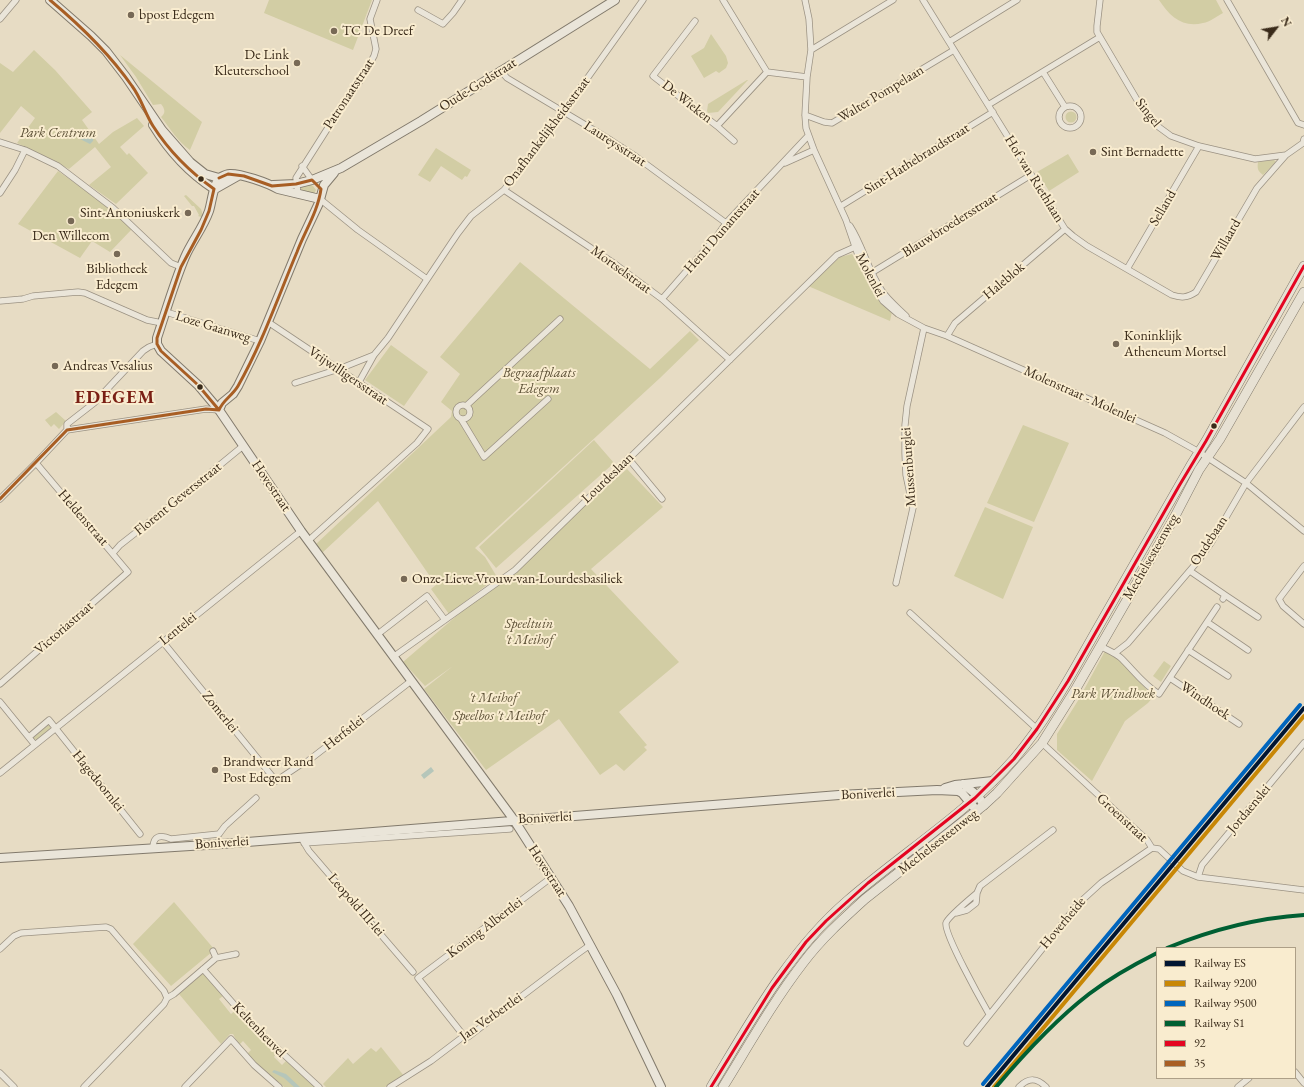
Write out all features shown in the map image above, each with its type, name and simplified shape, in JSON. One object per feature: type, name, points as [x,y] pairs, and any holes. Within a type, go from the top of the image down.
[{"type":"main road","name":"Mechelsesteenweg","points":[[711,1087],[774,984],[799,951],[820,927],[846,901],[974,799],[1012,760],[1037,729],[1072,673],[1304,266]]},
{"type":"main road","name":"Mechelsesteenweg","points":[[723,1087],[779,996],[803,963],[822,941],[848,914],[981,808],[997,793],[1042,743],[1074,692],[1207,457],[1220,439],[1304,294]]},
{"type":"street","points":[[0,19],[16,0]]},
{"type":"street","points":[[50,0],[98,43],[126,77],[143,103],[146,114],[169,149],[188,164],[221,181]]},
{"type":"street","name":"Patronaatstraat","points":[[296,184],[296,178],[302,166],[360,81],[374,56],[376,49],[370,19],[377,0]]},
{"type":"street","points":[[418,10],[443,24],[462,0]]},
{"type":"street","name":"Oude-Godstraat","points":[[219,410],[222,403],[233,394],[238,386],[260,341],[302,239],[319,203],[324,185],[332,175],[341,168],[615,0]]},
{"type":"street","name":"Onafhankelijkheidsstraat","points":[[359,382],[374,355],[456,235],[471,216],[504,190],[564,112],[643,0]]},
{"type":"street","points":[[723,0],[767,72],[807,77]]},
{"type":"street","points":[[805,0],[810,26],[811,50],[807,77],[805,115],[808,136],[841,206],[846,220],[855,234],[870,274]]},
{"type":"street","points":[[811,50],[893,0]]},
{"type":"street","name":"Hof van Riethlaan","points":[[923,0],[1065,229],[1087,246],[1172,295],[1181,298],[1190,296],[1196,292]]},
{"type":"street","points":[[949,42],[1017,0]]},
{"type":"street","name":"Singel","points":[[1100,0],[1096,26],[1100,37],[1149,119],[1171,136],[1199,146],[1255,159],[1286,155]]},
{"type":"street","points":[[1227,0],[1298,123],[1304,125]]},
{"type":"street","name":"De Wieken","points":[[695,21],[654,76],[718,126],[734,141]]},
{"type":"street","points":[[988,105],[1100,37]]},
{"type":"street","name":"Walter Pompelaan","points":[[805,115],[832,124],[954,50]]},
{"type":"street","name":"Laureysstraat","points":[[500,70],[507,78],[635,156],[726,223]]},
{"type":"street","name":"De Wieken","points":[[718,126],[767,72]]},
{"type":"street","points":[[1043,72],[1064,107]]},
{"type":"street","name":"Sint-Hathebrandstraat","points":[[841,206],[993,112]]},
{"type":"street","name":"Henri Dunantstraat","points":[[662,299],[717,236],[726,223],[808,136]]},
{"type":"street","name":"Singel","points":[[1257,188],[1286,155],[1303,143],[1304,139]]},
{"type":"street","points":[[0,142],[25,150],[51,162],[67,173],[99,196],[125,218],[171,263],[181,267]]},
{"type":"street","name":"Selland","points":[[1127,270],[1199,146]]},
{"type":"street","points":[[0,193],[15,170],[25,150]]},
{"type":"street","name":"Henri Dunantstraat","points":[[783,164],[814,150]]},
{"type":"street","points":[[188,164],[196,177],[214,189]]},
{"type":"street","points":[[302,166],[320,189],[320,199]]},
{"type":"street","name":"Oude-Godstraat","points":[[272,186],[296,184],[312,180],[341,168]]},
{"type":"street","name":"Blauwbroedersstraat","points":[[870,274],[1031,175]]},
{"type":"street","points":[[67,430],[67,424],[94,403],[143,351],[157,344],[157,338],[186,254],[201,230],[209,211],[214,189],[221,181],[238,176],[278,189],[320,199],[358,230],[427,279]]},
{"type":"street","points":[[296,184],[298,194]]},
{"type":"street","name":"Willaard","points":[[1196,292],[1257,188]]},
{"type":"street","name":"Mortselstraat","points":[[504,190],[615,264],[662,299],[730,360]]},
{"type":"street","name":"Molenlei","points":[[846,220],[855,247],[870,274]]},
{"type":"street","name":"Haleblok","points":[[947,336],[956,323],[1065,229]]},
{"type":"street","name":"Lourdeslaan","points":[[393,656],[515,570],[837,255],[855,247]]},
{"type":"street","name":"Molenstraat - Molenlei","points":[[870,274],[882,291],[909,319],[924,328],[947,336],[1165,432],[1207,457],[1246,483],[1304,531]]},
{"type":"street","points":[[0,301],[78,292],[85,293],[147,320],[162,323]]},
{"type":"street","name":"Loze Gaanweg","points":[[166,312],[260,341]]},
{"type":"street","points":[[548,399],[484,457],[461,419],[456,414],[456,410],[459,406],[466,406],[560,319]]},
{"type":"street","name":"Vrijwilligersstraat","points":[[268,322],[428,429],[417,443],[308,541]]},
{"type":"street","name":"Mussenburglei","points":[[896,583],[913,508],[906,475],[905,424],[924,328]]},
{"type":"street","name":"Hovestraat","points":[[157,344],[161,351],[198,385],[219,410],[308,541],[514,820],[552,877],[569,906],[617,995],[661,1087]]},
{"type":"street","points":[[295,383],[339,369],[374,355]]},
{"type":"street","points":[[461,419],[466,419],[469,416],[470,411],[466,406]]},
{"type":"street","name":"Oudebaan","points":[[1115,653],[1120,651],[1128,643],[1190,571],[1210,543],[1246,483],[1304,407]]},
{"type":"street","points":[[0,499],[36,464],[67,430],[206,409],[219,410]]},
{"type":"street","name":"Florent Geversstraat","points":[[113,553],[120,545],[176,502],[243,446]]},
{"type":"street","points":[[628,458],[662,499]]},
{"type":"street","name":"Heldenstraat","points":[[36,464],[128,572]]},
{"type":"street","name":"Lentelei","points":[[0,773],[301,530]]},
{"type":"street","points":[[1304,566],[1279,599],[1283,606],[1304,624]]},
{"type":"street","points":[[1190,571],[1224,597],[1258,617]]},
{"type":"street","name":"Victoriastraat","points":[[0,684],[128,572]]},
{"type":"street","points":[[378,634],[427,596],[445,620]]},
{"type":"street","name":"Windhoek","points":[[1115,653],[1149,688],[1159,694],[1217,607]]},
{"type":"street","points":[[910,613],[1037,729]]},
{"type":"street","points":[[1207,622],[1248,650]]},
{"type":"street","name":"Zomerlei","points":[[163,642],[276,781]]},
{"type":"street","points":[[1100,646],[1115,653]]},
{"type":"street","points":[[1188,650],[1228,676]]},
{"type":"street","name":"Windhoek","points":[[1170,678],[1239,724]]},
{"type":"street","name":"Herfstlei","points":[[276,781],[300,765],[304,764],[411,681]]},
{"type":"street","points":[[0,702],[35,745]]},
{"type":"street","points":[[28,737],[49,720],[55,728]]},
{"type":"street","name":"Hagedoornlei","points":[[55,728],[140,834]]},
{"type":"street","name":"Groenstraat","points":[[1042,743],[1147,840],[1152,848],[1159,849],[1183,871],[1198,877],[1304,890]]},
{"type":"street","name":"Jordaenslei","points":[[1198,877],[1202,865],[1304,743]]},
{"type":"street","name":"Boniverlei","points":[[937,790],[963,784],[993,781]]},
{"type":"street","points":[[963,784],[981,808]]},
{"type":"street","name":"Boniverlei","points":[[302,840],[514,820],[565,818],[840,795],[937,790],[958,791],[974,799]]},
{"type":"street","points":[[222,844],[218,834],[256,798]]},
{"type":"street","name":"Boniverlei","points":[[0,858],[222,844],[510,829]]},
{"type":"street","points":[[989,1014],[977,994],[946,930],[946,922],[977,893],[980,886],[1053,830]]},
{"type":"street","name":"Boniverlei","points":[[153,848],[153,841],[155,838],[159,837],[166,836],[171,839],[218,834]]},
{"type":"street","name":"Leopold III-lei","points":[[302,840],[414,972]]},
{"type":"street","name":"Hoverheide","points":[[967,1043],[1078,904],[1101,883],[1152,848]]},
{"type":"street","name":"Koning Albertlei","points":[[464,1036],[418,978],[552,877]]},
{"type":"street","points":[[0,948],[14,936],[21,933],[106,927],[112,929],[164,991],[167,998]]},
{"type":"street","name":"Jan Verbertlei","points":[[390,1087],[431,1061],[464,1036],[468,1037],[590,945]]},
{"type":"street","points":[[213,951],[216,958]]},
{"type":"street","points":[[84,1087],[164,1004],[167,998],[174,994],[216,958],[236,954]]},
{"type":"street","name":"Keltenheuvel","points":[[203,969],[254,1027],[319,1087]]},
{"type":"street","name":"Keltenheuvel","points":[[185,1087],[231,1039],[254,1066],[278,1087]]},
{"type":"street","points":[[0,1073],[14,1087]]},
{"type":"street","points":[[1296,1073],[1304,1083]]},
{"type":"street","points":[[1238,1087],[1248,1079]]},
{"type":"street","points":[[1021,1086],[1030,1080],[1036,1080],[1041,1082],[1046,1087]]},
{"type":"green space","name":"TC De Dreef","points":[[269,0],[372,0],[353,50],[264,13]]},
{"type":"green space","points":[[1159,0],[1216,0],[1223,13],[1206,22],[1189,24],[1172,16]]},
{"type":"green space","points":[[711,34],[726,56],[728,63],[726,68],[719,73],[716,71],[704,78],[691,56],[704,48]]},
{"type":"green space","name":"Park Centrum","points":[[34,50],[55,70],[92,112],[82,120],[99,144],[113,132],[137,118],[144,126],[120,147],[127,155],[129,153],[148,173],[116,204],[89,185],[111,167],[95,147],[69,169],[17,143],[35,118],[21,106],[0,133],[0,63],[13,72]]},
{"type":"green space","points":[[120,55],[202,122],[190,150],[178,139],[161,117],[164,109],[161,104],[153,105],[136,77]]},
{"type":"green space","points":[[747,80],[718,112],[708,113],[708,104]]},
{"type":"green space","points":[[1071,111],[1075,113],[1077,117],[1075,121],[1071,123],[1067,121],[1065,117],[1067,113]]},
{"type":"green space","points":[[436,148],[471,170],[467,177],[465,176],[462,180],[441,166],[430,182],[418,175]]},
{"type":"green space","points":[[1068,154],[1079,172],[1049,191],[1037,172]]},
{"type":"green space","points":[[1274,160],[1276,162],[1263,175],[1258,170],[1258,162]]},
{"type":"green space","points":[[58,171],[110,208],[132,229],[110,252],[92,241],[80,258],[18,224]]},
{"type":"green space","points":[[310,184],[316,190],[314,194],[302,191],[301,189],[301,187]]},
{"type":"green space","points":[[186,195],[201,209],[203,215],[201,217],[198,216],[199,215],[194,206],[192,206],[184,196]]},
{"type":"green space","points":[[852,254],[892,312],[890,321],[808,286],[840,257]]},
{"type":"green space","name":"Begraafplaats Edegem","points":[[520,262],[650,369],[690,331],[699,340],[660,378],[475,548],[485,557],[497,577],[449,614],[431,589],[436,585],[378,501],[322,553],[315,545],[451,417],[452,411],[441,402],[460,374],[440,357]]},
{"type":"green space","points":[[391,345],[428,372],[404,406],[365,380]]},
{"type":"green space","points":[[56,412],[66,421],[59,429],[54,424],[51,427],[45,420]]},
{"type":"green space","points":[[1023,425],[1069,443],[1034,522],[987,503]]},
{"type":"green space","points":[[594,440],[614,463],[496,568],[479,547]]},
{"type":"green space","points":[[627,469],[663,507],[591,569],[679,662],[619,712],[647,745],[644,747],[647,750],[624,771],[616,764],[600,775],[559,719],[486,770],[424,689],[453,666],[425,686],[403,662]]},
{"type":"green space","points":[[985,507],[1033,527],[1003,599],[954,576]]},
{"type":"green space","name":"Park Windhoek","points":[[1105,651],[1119,660],[1154,696],[1148,703],[1125,721],[1092,781],[1057,750],[1057,734],[1079,699]]},
{"type":"green space","points":[[1164,661],[1171,666],[1161,682],[1153,676]]},
{"type":"green space","points":[[48,725],[51,726],[50,729],[37,740],[34,739],[34,737]]},
{"type":"green space","points":[[174,902],[214,949],[171,986],[133,944]]},
{"type":"green space","points":[[202,974],[206,976],[223,996],[219,999],[231,1014],[236,1010],[277,1052],[274,1057],[282,1065],[286,1061],[315,1087],[284,1087],[279,1082],[276,1082],[247,1054],[251,1050],[243,1041],[239,1045],[233,1034],[230,1034],[221,1044],[179,994]]},
{"type":"green space","points":[[381,1047],[404,1076],[385,1087],[326,1087],[323,1084],[348,1058],[353,1064],[371,1048],[376,1052]]},
{"type":"shaded area","points":[[89,132],[94,136],[93,141],[90,144],[80,139]]},
{"type":"shaded area","points":[[431,767],[434,771],[424,779],[421,775]]},
{"type":"shaded area","points":[[274,1070],[286,1074],[300,1087],[294,1087],[284,1078],[272,1072]]},
{"type":"rail line","name":"9500","points":[[983,1084],[1300,705]]},
{"type":"rail line","name":"ES","points":[[987,1087],[1304,708]]},
{"type":"rail line","name":"9200","points":[[994,1087],[1304,716]]},
{"type":"rail line","name":"S1","points":[[1170,947],[1217,930],[1251,922],[1304,915]]},
{"type":"rail line","name":"S1","points":[[996,1087],[1040,1038],[1076,1004],[1113,977],[1156,954]]},
{"type":"transit line","name":"35","points":[[50,0],[84,30],[114,62],[135,91],[153,126],[166,144],[188,168],[214,189]]},
{"type":"transit line","name":"35","points":[[219,178],[228,174],[244,176],[272,186],[296,184],[312,180],[321,189],[314,213],[255,354],[238,386],[223,403],[219,410]]},
{"type":"transit line","name":"35","points":[[157,344],[157,338],[181,267],[201,230],[209,211],[214,189]]},
{"type":"transit line","name":"92","points":[[711,1087],[772,988],[806,942],[826,921],[868,883],[975,798],[1014,759],[1037,729],[1068,681],[1206,441],[1304,266]]},
{"type":"transit line","name":"35","points":[[157,344],[161,351],[198,385],[219,410]]},
{"type":"transit line","name":"35","points":[[67,430],[206,409],[219,410]]},
{"type":"transit line","name":"35","points":[[0,499],[67,430]]},
{"type":"place","name":"bpost Edegem","points":[[131,15]]},
{"type":"place","name":"TC De Dreef","points":[[334,31]]},
{"type":"place","name":"De Link Kleuterschool","points":[[297,63]]},
{"type":"place","name":"Sint Bernadette","points":[[1093,152]]},
{"type":"place","name":"Sint-Antoniuskerk","points":[[188,213]]},
{"type":"place","name":"Den Willecom","points":[[71,221]]},
{"type":"place","name":"Bibliotheek Edegem","points":[[117,254]]},
{"type":"place","name":"Koninklijk Atheneum Mortsel","points":[[1116,344]]},
{"type":"place","name":"Andreas Vesalius","points":[[55,366]]},
{"type":"place","name":"Onze-Lieve-Vrouw-van-Lourdesbasiliek","points":[[404,579]]},
{"type":"place","name":"Brandweer Rand Post Edegem","points":[[215,770]]},
{"type":"district","name":"EDEGEM","points":[[115,398]]},
{"type":"park label","name":"Speeltuin 't Meihof","points":[[529,632]]},
{"type":"park label","name":"'t Meihof","points":[[493,698]]},
{"type":"park label","name":"Speelbos 't Meihof","points":[[499,716]]}]
